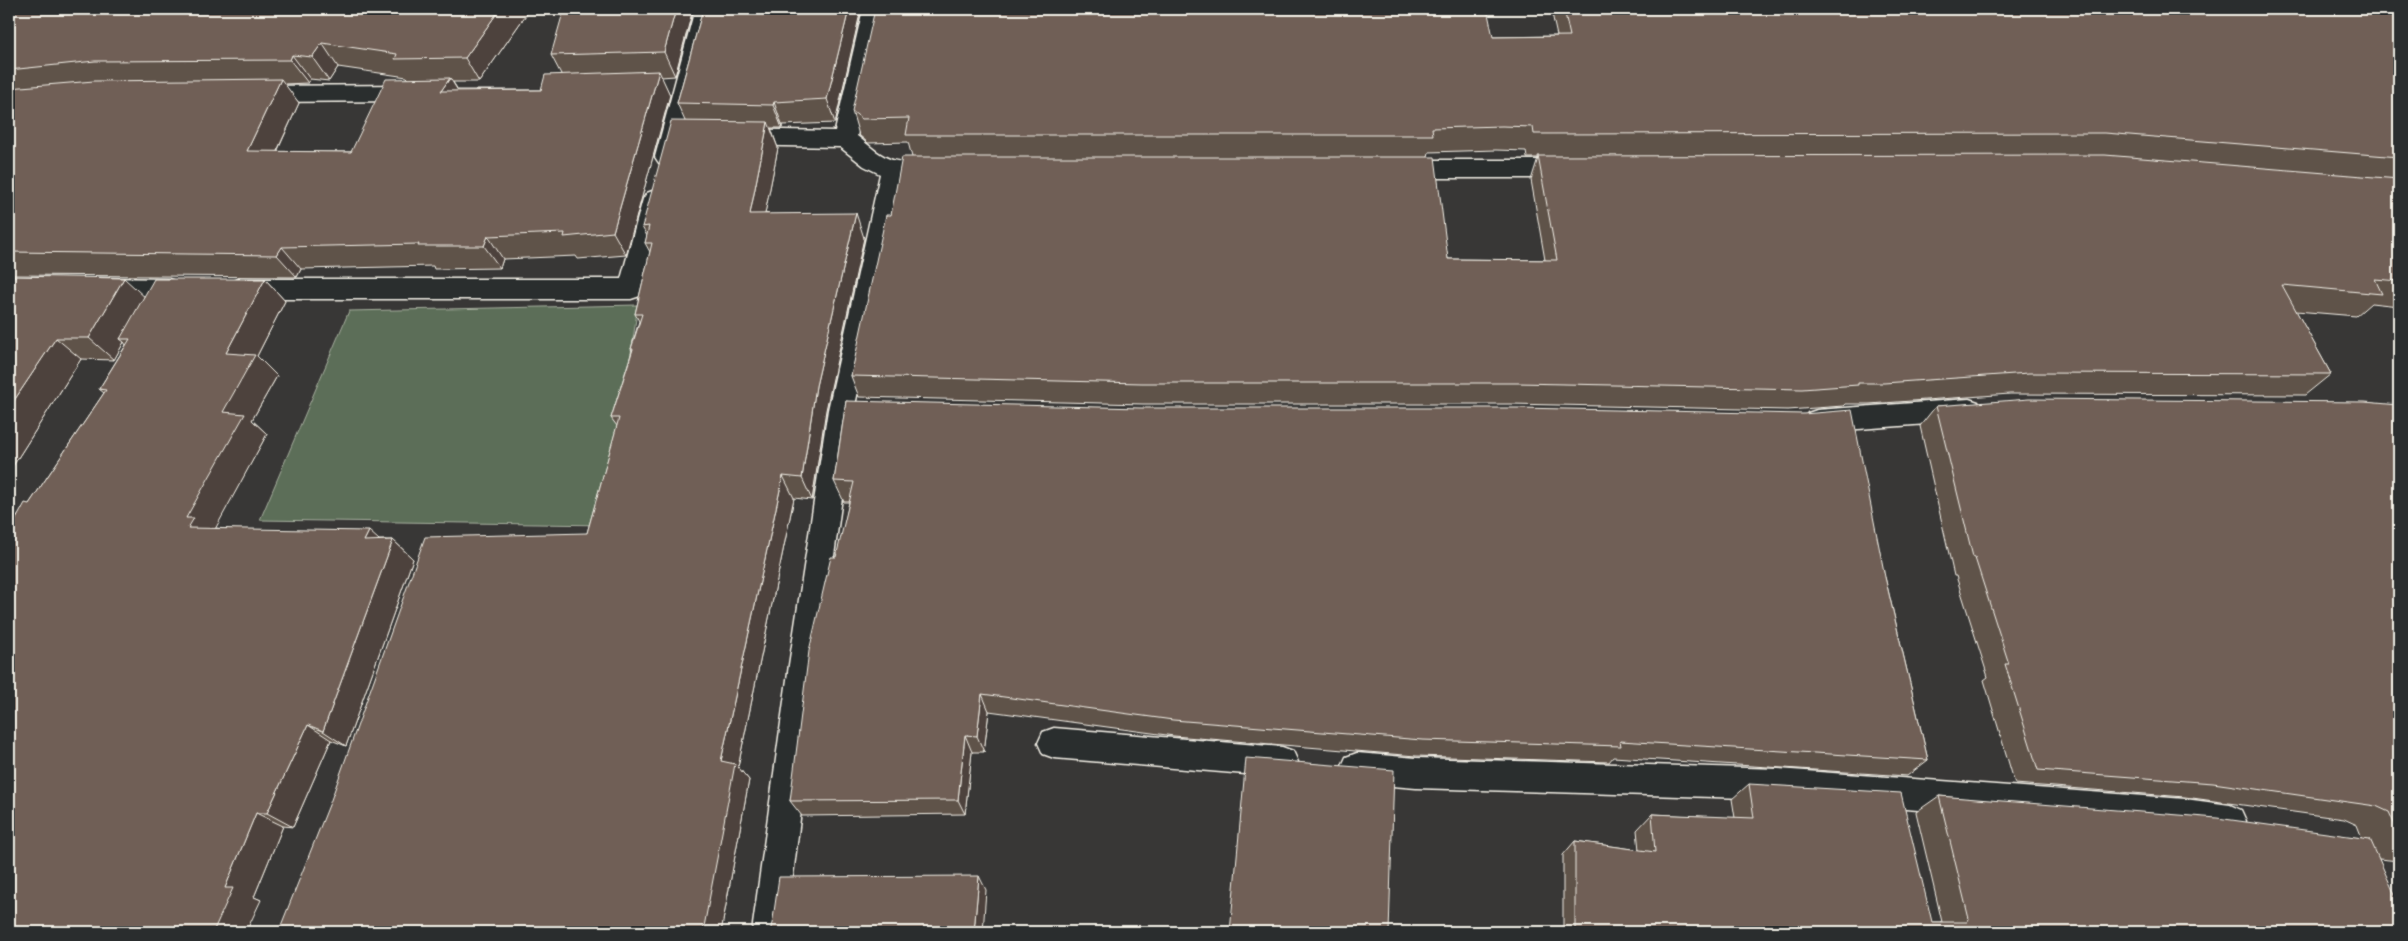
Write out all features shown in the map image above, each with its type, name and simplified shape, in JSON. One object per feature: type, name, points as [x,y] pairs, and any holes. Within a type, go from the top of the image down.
[{"type":"street","points":[[218,289],[631,289],[691,137],[677,85],[706,9]]},
{"type":"street","points":[[845,139],[874,9]]},
{"type":"street","points":[[234,94],[440,92]]},
{"type":"street","points":[[691,137],[845,139],[872,160],[893,170],[962,170]]},
{"type":"street","points":[[1377,169],[1595,169]]},
{"type":"street","points":[[769,932],[802,675],[841,410],[893,170]]},
{"type":"street","points":[[75,288],[179,289],[155,315]]},
{"type":"street","points":[[1788,423],[1991,408]]},
{"type":"street","points":[[841,410],[870,411]]},
{"type":"street","points":[[1054,743],[1416,773],[1778,784],[1897,806],[2185,815],[2260,825]]},
{"type":"green space","points":[[638,305],[606,525],[260,520],[349,311]]},
{"type":"building","points":[[9,9],[500,9],[465,58],[395,59],[397,54],[322,43],[312,57],[292,55],[290,60],[95,61],[9,70]]},
{"type":"building","points":[[564,9],[676,9],[664,52],[551,55]]},
{"type":"building","points":[[703,9],[849,9],[827,99],[774,102],[773,105],[677,103]]},
{"type":"building","points":[[875,9],[1487,9],[1493,37],[1570,36],[1564,9],[2399,9],[2399,157],[2105,133],[1534,134],[1533,127],[1502,126],[1432,128],[1433,135],[906,135],[909,118],[862,119],[852,111]]},
{"type":"building","points":[[659,71],[613,232],[564,237],[565,233],[488,236],[484,246],[418,246],[419,244],[282,247],[277,255],[9,252],[9,88],[94,81],[281,79],[247,151],[351,152],[386,79],[450,78],[441,91],[541,90],[545,75]]},
{"type":"building","points":[[671,121],[768,122],[750,214],[856,213],[816,386],[802,478],[783,476],[721,761],[735,764],[703,932],[300,932],[301,929],[280,928],[331,800],[425,537],[587,533],[619,418],[611,418],[642,314],[635,314],[652,243],[645,243],[649,226],[642,227]]},
{"type":"building","points":[[2105,155],[2399,179],[2399,281],[2375,279],[2382,294],[2282,285],[2331,374],[2029,373],[1884,383],[1858,383],[1858,385],[1802,389],[1518,383],[1142,383],[851,376],[886,215],[891,215],[902,157],[1435,157],[1448,259],[1557,260],[1538,156]]},
{"type":"building","points":[[9,276],[124,278],[89,338],[56,338],[9,408]]},
{"type":"building","points":[[154,279],[265,279],[226,353],[255,355],[223,412],[245,414],[186,518],[194,518],[188,528],[369,531],[364,541],[393,540],[323,731],[308,725],[267,813],[256,813],[225,888],[233,888],[213,932],[9,932],[9,532],[25,503],[29,504],[106,390],[99,389],[130,339],[120,339]]},
{"type":"building","points":[[2029,399],[2365,402],[2399,405],[2399,834],[2389,812],[2376,806],[2213,783],[2038,770],[2005,664],[2009,664],[1975,558],[1973,557],[1936,406]]},
{"type":"building","points":[[846,401],[1141,408],[1519,408],[1803,414],[1852,410],[1885,577],[1928,760],[1620,741],[1621,746],[1422,740],[1173,720],[982,694],[977,736],[965,735],[958,800],[790,801],[809,651],[831,557],[836,557],[854,482],[834,481]]},
{"type":"building","points":[[1246,758],[1394,770],[1389,932],[1230,932]]},
{"type":"building","points":[[1749,784],[1901,793],[1932,922],[1967,922],[1969,919],[1939,796],[2217,818],[2370,839],[2399,904],[2399,932],[1575,932],[1575,841],[1655,852],[1652,814],[1754,818]]},
{"type":"building","points":[[979,876],[974,932],[770,932],[779,877]]}]
